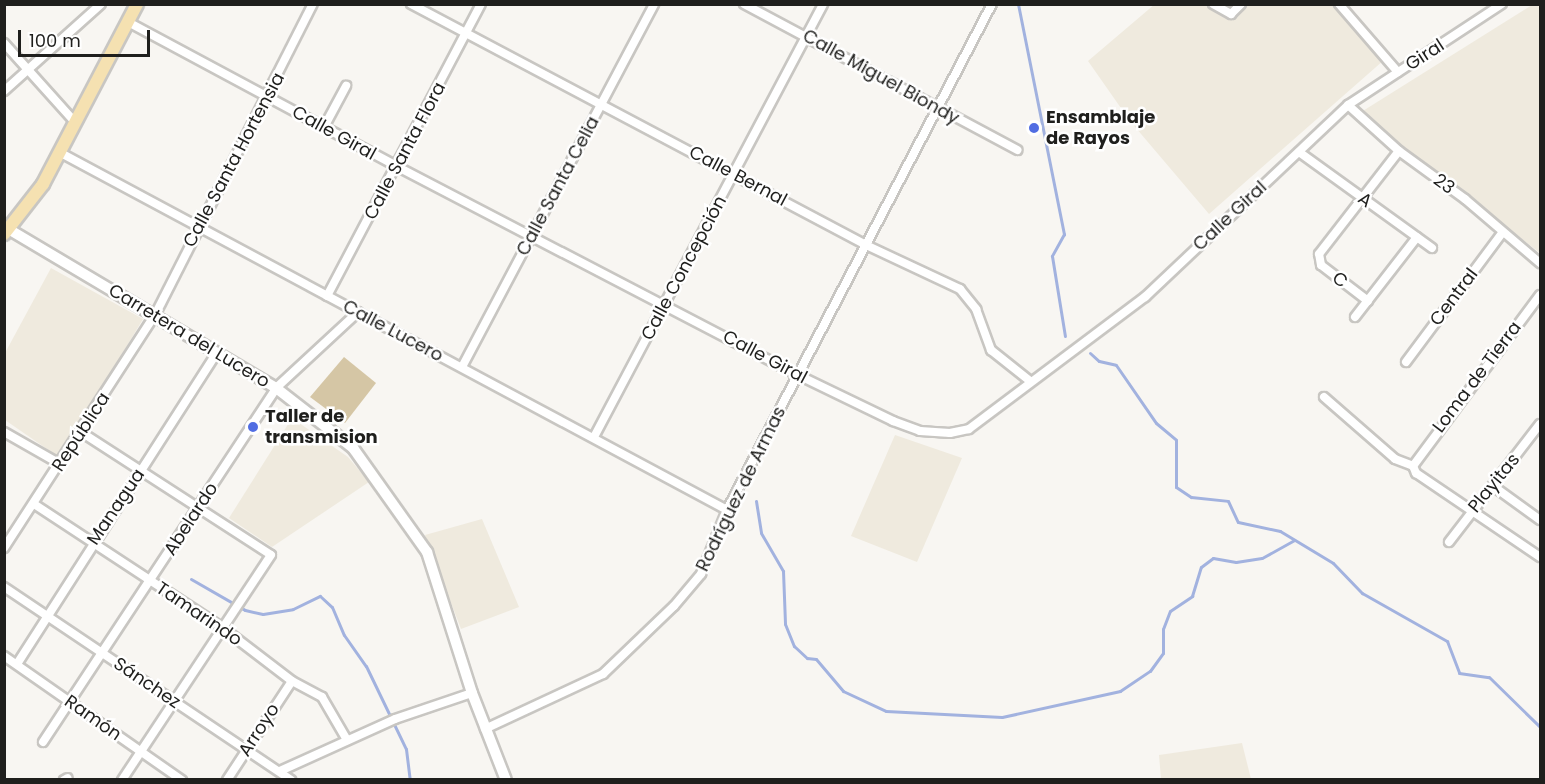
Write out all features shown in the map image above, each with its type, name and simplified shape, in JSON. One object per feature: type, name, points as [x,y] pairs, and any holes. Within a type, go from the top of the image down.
[{"type":"main road","points":[[7,232],[43,184],[137,4]]},
{"type":"main road","name":"Carretera del Lucero","points":[[7,232],[155,315],[276,388],[353,448],[427,552],[484,729],[506,780]]},
{"type":"street","points":[[4,91],[101,4]]},
{"type":"street","name":"Calle Santa Hortensia","points":[[155,315],[198,225],[268,96],[313,4]]},
{"type":"street","name":"Calle Bernal","points":[[411,4],[600,105],[734,173],[866,245],[960,289],[976,309],[991,350],[1030,381]]},
{"type":"street","name":"Calle Santa Flora","points":[[327,296],[398,167],[481,4]]},
{"type":"street","name":"Calle Santa Celia","points":[[462,367],[654,4]]},
{"type":"street","name":"Calle Miguel Biondy","points":[[744,4],[1018,150]]},
{"type":"street","name":"Calle Concepción","points":[[594,436],[824,4]]},
{"type":"street","name":"Rodríguez de Armas","points":[[484,729],[603,674],[674,606],[701,574],[727,510],[992,4]]},
{"type":"street","points":[[1213,4],[1231,14],[1241,4]]},
{"type":"street","points":[[1339,4],[1398,72]]},
{"type":"street","name":"Giral","points":[[1348,105],[1502,4]]},
{"type":"street","name":"Calle Giral","points":[[128,22],[398,167],[666,304],[798,375],[893,422],[920,431],[950,432],[969,429],[1144,297],[1348,105]]},
{"type":"street","points":[[4,42],[75,122]]},
{"type":"street","points":[[324,127],[346,86]]},
{"type":"street","name":"23","points":[[1348,105],[1399,151],[1465,200],[1540,263]]},
{"type":"street","points":[[1362,197],[1399,151]]},
{"type":"street","name":"Calle Lucero","points":[[59,152],[198,225],[278,273],[327,296],[594,436],[727,510]]},
{"type":"street","name":"A","points":[[1299,152],[1432,248]]},
{"type":"street","name":"C","points":[[1362,197],[1319,254],[1321,266],[1368,301]]},
{"type":"street","name":"Central","points":[[1406,362],[1502,233]]},
{"type":"street","points":[[1355,317],[1417,237]]},
{"type":"street","name":"Loma de Tierra","points":[[1413,463],[1540,294]]},
{"type":"street","name":"Abelardo","points":[[43,742],[198,510],[276,388],[358,312]]},
{"type":"street","name":"República","points":[[4,548],[155,315]]},
{"type":"street","name":"Managua","points":[[17,664],[93,542],[217,353]]},
{"type":"street","points":[[1324,397],[1395,459],[1413,463],[1416,473],[1540,557]]},
{"type":"street","name":"Playitas","points":[[1449,542],[1540,424]]},
{"type":"street","points":[[81,432],[198,510],[271,555],[239,607],[122,780]]},
{"type":"street","points":[[7,437],[60,464]]},
{"type":"street","points":[[1493,486],[1540,520]]},
{"type":"street","name":"Tamarindo","points":[[34,504],[224,629],[292,681],[322,697],[347,740]]},
{"type":"street","name":"Sánchez","points":[[4,587],[291,780]]},
{"type":"street","name":"Ramón","points":[[4,656],[182,780]]},
{"type":"street","name":"Arroyo","points":[[227,780],[292,681]]},
{"type":"street","points":[[280,771],[395,719],[472,693]]},
{"type":"shaded area","points":[[1155,4],[1204,5],[1232,18],[1247,5],[1334,5],[1384,60],[1209,214],[1130,121],[1088,61]]},
{"type":"shaded area","points":[[1532,5],[1540,5],[1540,253],[1358,114]]},
{"type":"shaded area","points":[[51,268],[143,319],[60,458],[5,420],[5,353]]},
{"type":"shaded area","points":[[344,357],[376,383],[345,423],[310,397]]},
{"type":"shaded area","points":[[292,418],[348,457],[369,482],[272,547],[229,518]]},
{"type":"shaded area","points":[[895,435],[962,458],[917,562],[851,536]]},
{"type":"shaded area","points":[[482,519],[519,607],[461,629],[425,535]]},
{"type":"shaded area","points":[[1242,743],[1251,779],[1161,779],[1159,755]]},
{"type":"waterway","points":[[1018,4],[1064,234],[1052,256],[1065,336]]},
{"type":"waterway","points":[[1090,353],[1099,361],[1116,365],[1156,423],[1176,440],[1176,487],[1191,497],[1228,501],[1238,522],[1280,531],[1333,563],[1362,593],[1447,641],[1459,673],[1489,677],[1540,727]]},
{"type":"waterway","points":[[756,501],[761,533],[783,571],[785,624],[794,646],[807,658],[816,659],[843,691],[886,711],[1002,717],[1120,691],[1150,671],[1163,653],[1163,629],[1170,611],[1192,596],[1201,567],[1213,558],[1236,562],[1262,558],[1294,540]]},
{"type":"waterway","points":[[191,579],[245,610],[263,614],[293,609],[320,596],[332,607],[344,635],[366,666],[406,749],[410,780]]},
{"type":"place","name":"Ensamblaje de Rayos","points":[[1034,128]]},
{"type":"place","name":"Taller de transmision","points":[[253,427]]}]
